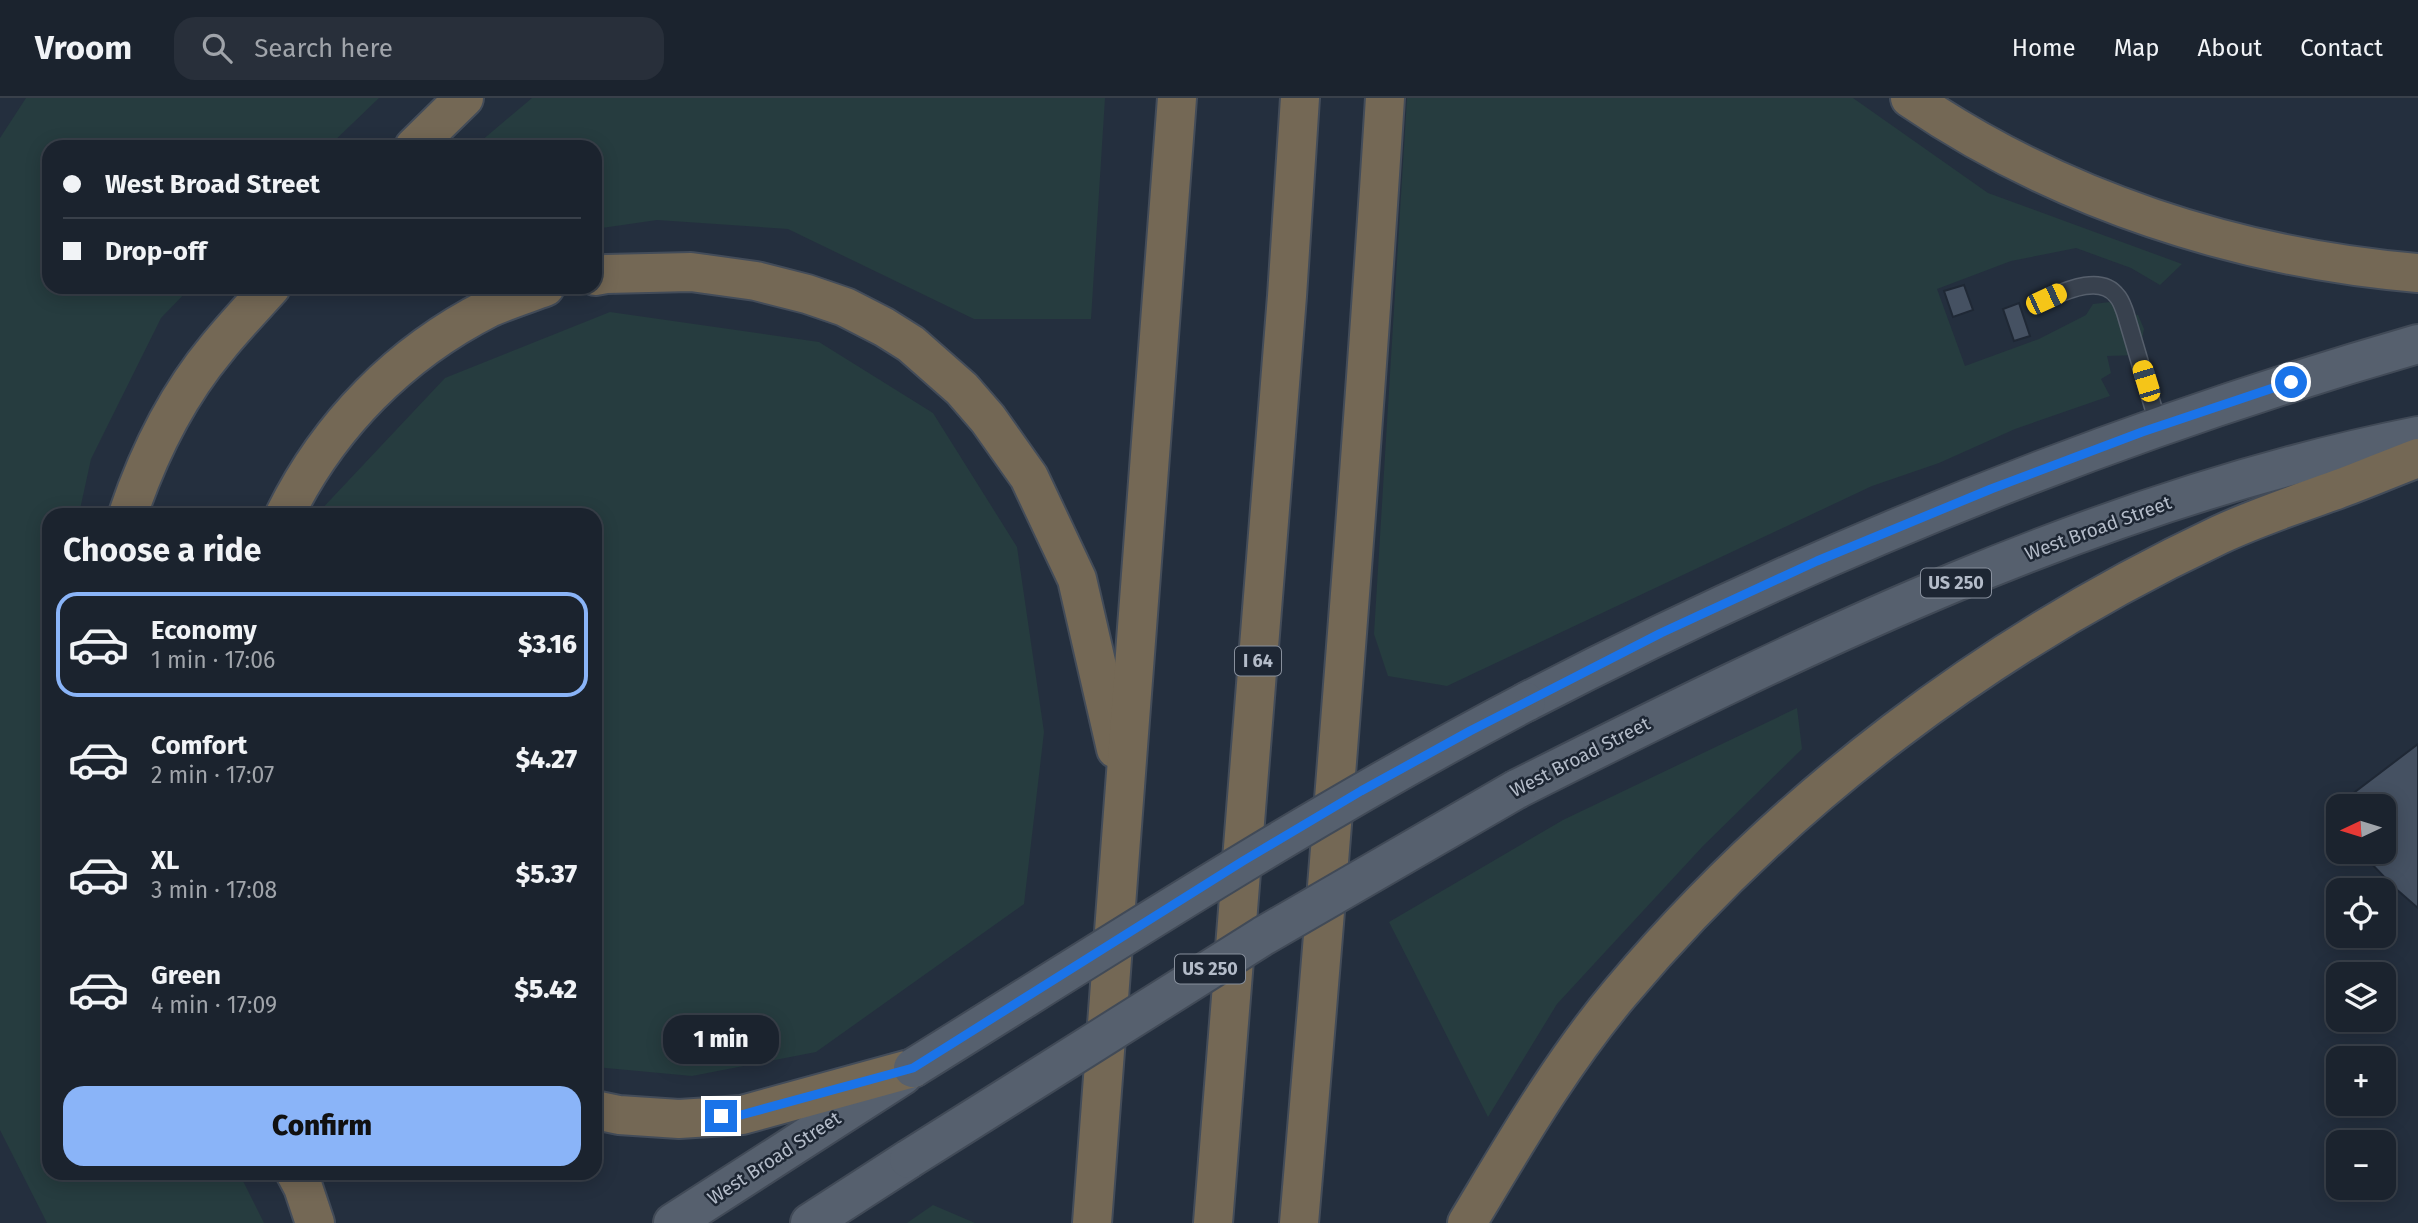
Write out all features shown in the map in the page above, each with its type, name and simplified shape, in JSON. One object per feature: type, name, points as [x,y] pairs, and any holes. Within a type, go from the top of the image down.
[{"type":"highway","points":[[421,140],[464,98]]},
{"type":"highway","points":[[1092,1223],[1177,98]]},
{"type":"highway","name":"I 64","points":[[1213,1223],[1284,337],[1300,98]]},
{"type":"highway","points":[[1300,1223],[1330,855],[1385,98]]},
{"type":"highway","points":[[1910,98],[2021,163],[2097,197],[2160,220],[2228,241],[2276,252],[2374,269],[2418,273]]},
{"type":"highway","points":[[602,275],[691,272],[756,281],[807,294],[845,307],[884,327],[911,344],[962,390],[988,419],[1029,477],[1077,579],[1124,785]]},
{"type":"highway","points":[[131,508],[162,434],[180,400],[216,349],[265,294]]},
{"type":"highway","points":[[288,508],[309,470],[336,430],[383,381],[448,331],[491,307],[525,294]]},
{"type":"highway","points":[[1467,1223],[1558,1078],[1618,995],[1729,874],[1853,763],[1937,699],[2007,652],[2138,576],[2220,534],[2286,506],[2337,490],[2418,458]]},
{"type":"highway","points":[[602,1111],[679,1119],[741,1115],[913,1068]]},
{"type":"highway","points":[[299,1180],[315,1223]]},
{"type":"main road","name":"West Broad Street","points":[[673,1223],[913,1068],[1243,861],[1361,791],[1640,643],[1780,577],[1991,489],[2266,390],[2418,344]]},
{"type":"main road","name":"West Broad Street","points":[[810,1223],[1263,936],[1517,789],[1696,698],[1937,591],[2058,542],[2184,496],[2313,458],[2418,436]]},
{"type":"main road","points":[[696,1223],[768,1161]]},
{"type":"lane","points":[[2046,299],[2084,286],[2109,289],[2117,295],[2125,312],[2160,427]]},
{"type":"green space","points":[[26,98],[379,98],[335,140],[42,140],[42,294],[184,294],[161,318],[91,459],[80,508],[42,508],[42,1180],[242,1180],[264,1223],[47,1223],[0,1130],[0,138]]},
{"type":"green space","points":[[532,98],[1105,98],[1091,319],[974,319],[788,229],[657,220],[602,228],[602,140],[482,140]]},
{"type":"green space","points":[[1407,98],[1853,98],[1988,193],[2182,264],[2160,285],[2131,268],[2076,248],[2011,261],[1937,289],[1965,366],[2039,339],[2086,315],[2093,304],[2110,302],[2119,313],[2138,315],[2144,329],[2139,355],[2107,356],[2111,373],[2101,379],[2110,396],[2015,429],[1939,463],[1872,486],[1447,686],[1388,676],[1374,634]]},
{"type":"green space","points":[[610,312],[819,342],[933,413],[1017,547],[1044,732],[1024,904],[816,1052],[692,1076],[602,1068],[602,508],[323,508],[445,378]]},
{"type":"green space","points":[[1797,708],[1802,749],[1703,846],[1557,1004],[1488,1117],[1389,922],[1563,820]]},
{"type":"green space","points":[[933,1205],[975,1223],[907,1223]]},
{"type":"building","points":[[1964,285],[1973,310],[1953,317],[1944,291]]},
{"type":"building","points":[[2019,303],[2030,336],[2014,341],[2003,309]]},
{"type":"building","points":[[2418,744],[2418,908],[2396,889],[2396,878],[2385,878],[2372,864],[2396,864],[2396,794],[2352,794]]},
{"type":"route","points":[[721,1116],[741,1115],[913,1068],[1142,923],[1361,791],[1470,731],[1661,633],[1892,529],[2142,432],[2291,382]]}]
